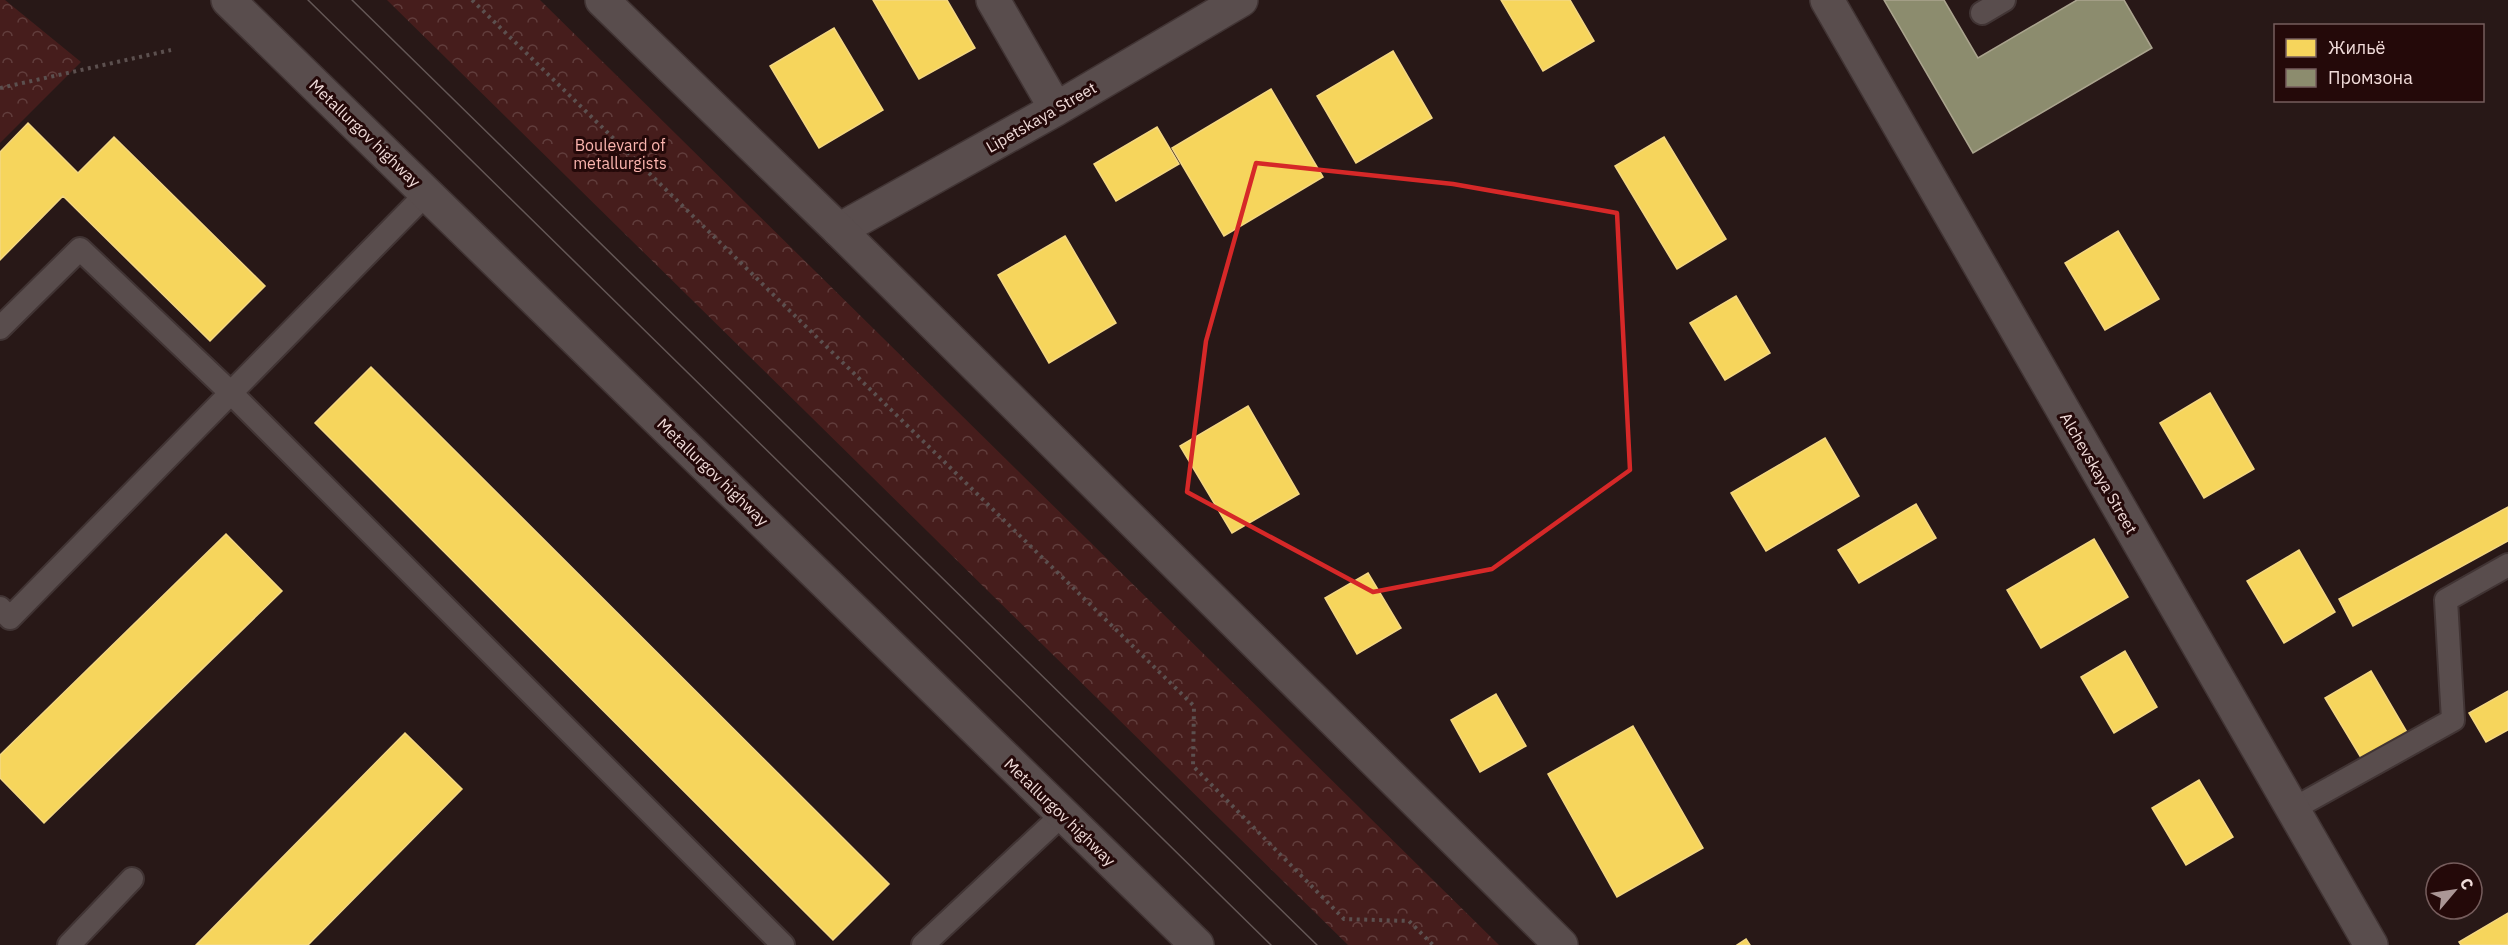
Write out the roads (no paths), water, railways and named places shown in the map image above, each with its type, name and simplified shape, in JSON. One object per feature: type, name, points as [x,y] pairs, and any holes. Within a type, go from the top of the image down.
[{"type":"street","name":"Metallurgov highway","points":[[228,0],[1197,945]]},
{"type":"street","points":[[602,0],[839,230],[1561,945]]},
{"type":"street","points":[[993,0],[1056,109]]},
{"type":"street","name":"Lipetskaya Street","points":[[839,230],[1056,109],[1241,0]]},
{"type":"street","name":"Alchevskaya Street","points":[[1827,0],[2371,945]]},
{"type":"lane","points":[[1982,13],[2004,0]]},
{"type":"lane","points":[[0,608],[10,618],[426,193]]},
{"type":"lane","points":[[0,328],[80,249],[231,393],[783,945]]},
{"type":"lane","points":[[2293,809],[2453,720],[2446,600],[2508,565]]},
{"type":"lane","points":[[923,945],[1063,814]]},
{"type":"lane","points":[[69,945],[132,879]]},
{"type":"tram line","points":[[308,0],[1271,945]]},
{"type":"tram line","points":[[352,0],[1317,945]]},
{"type":"park label","name":"Boulevard of metallurgists","points":[[620,154]]}]
